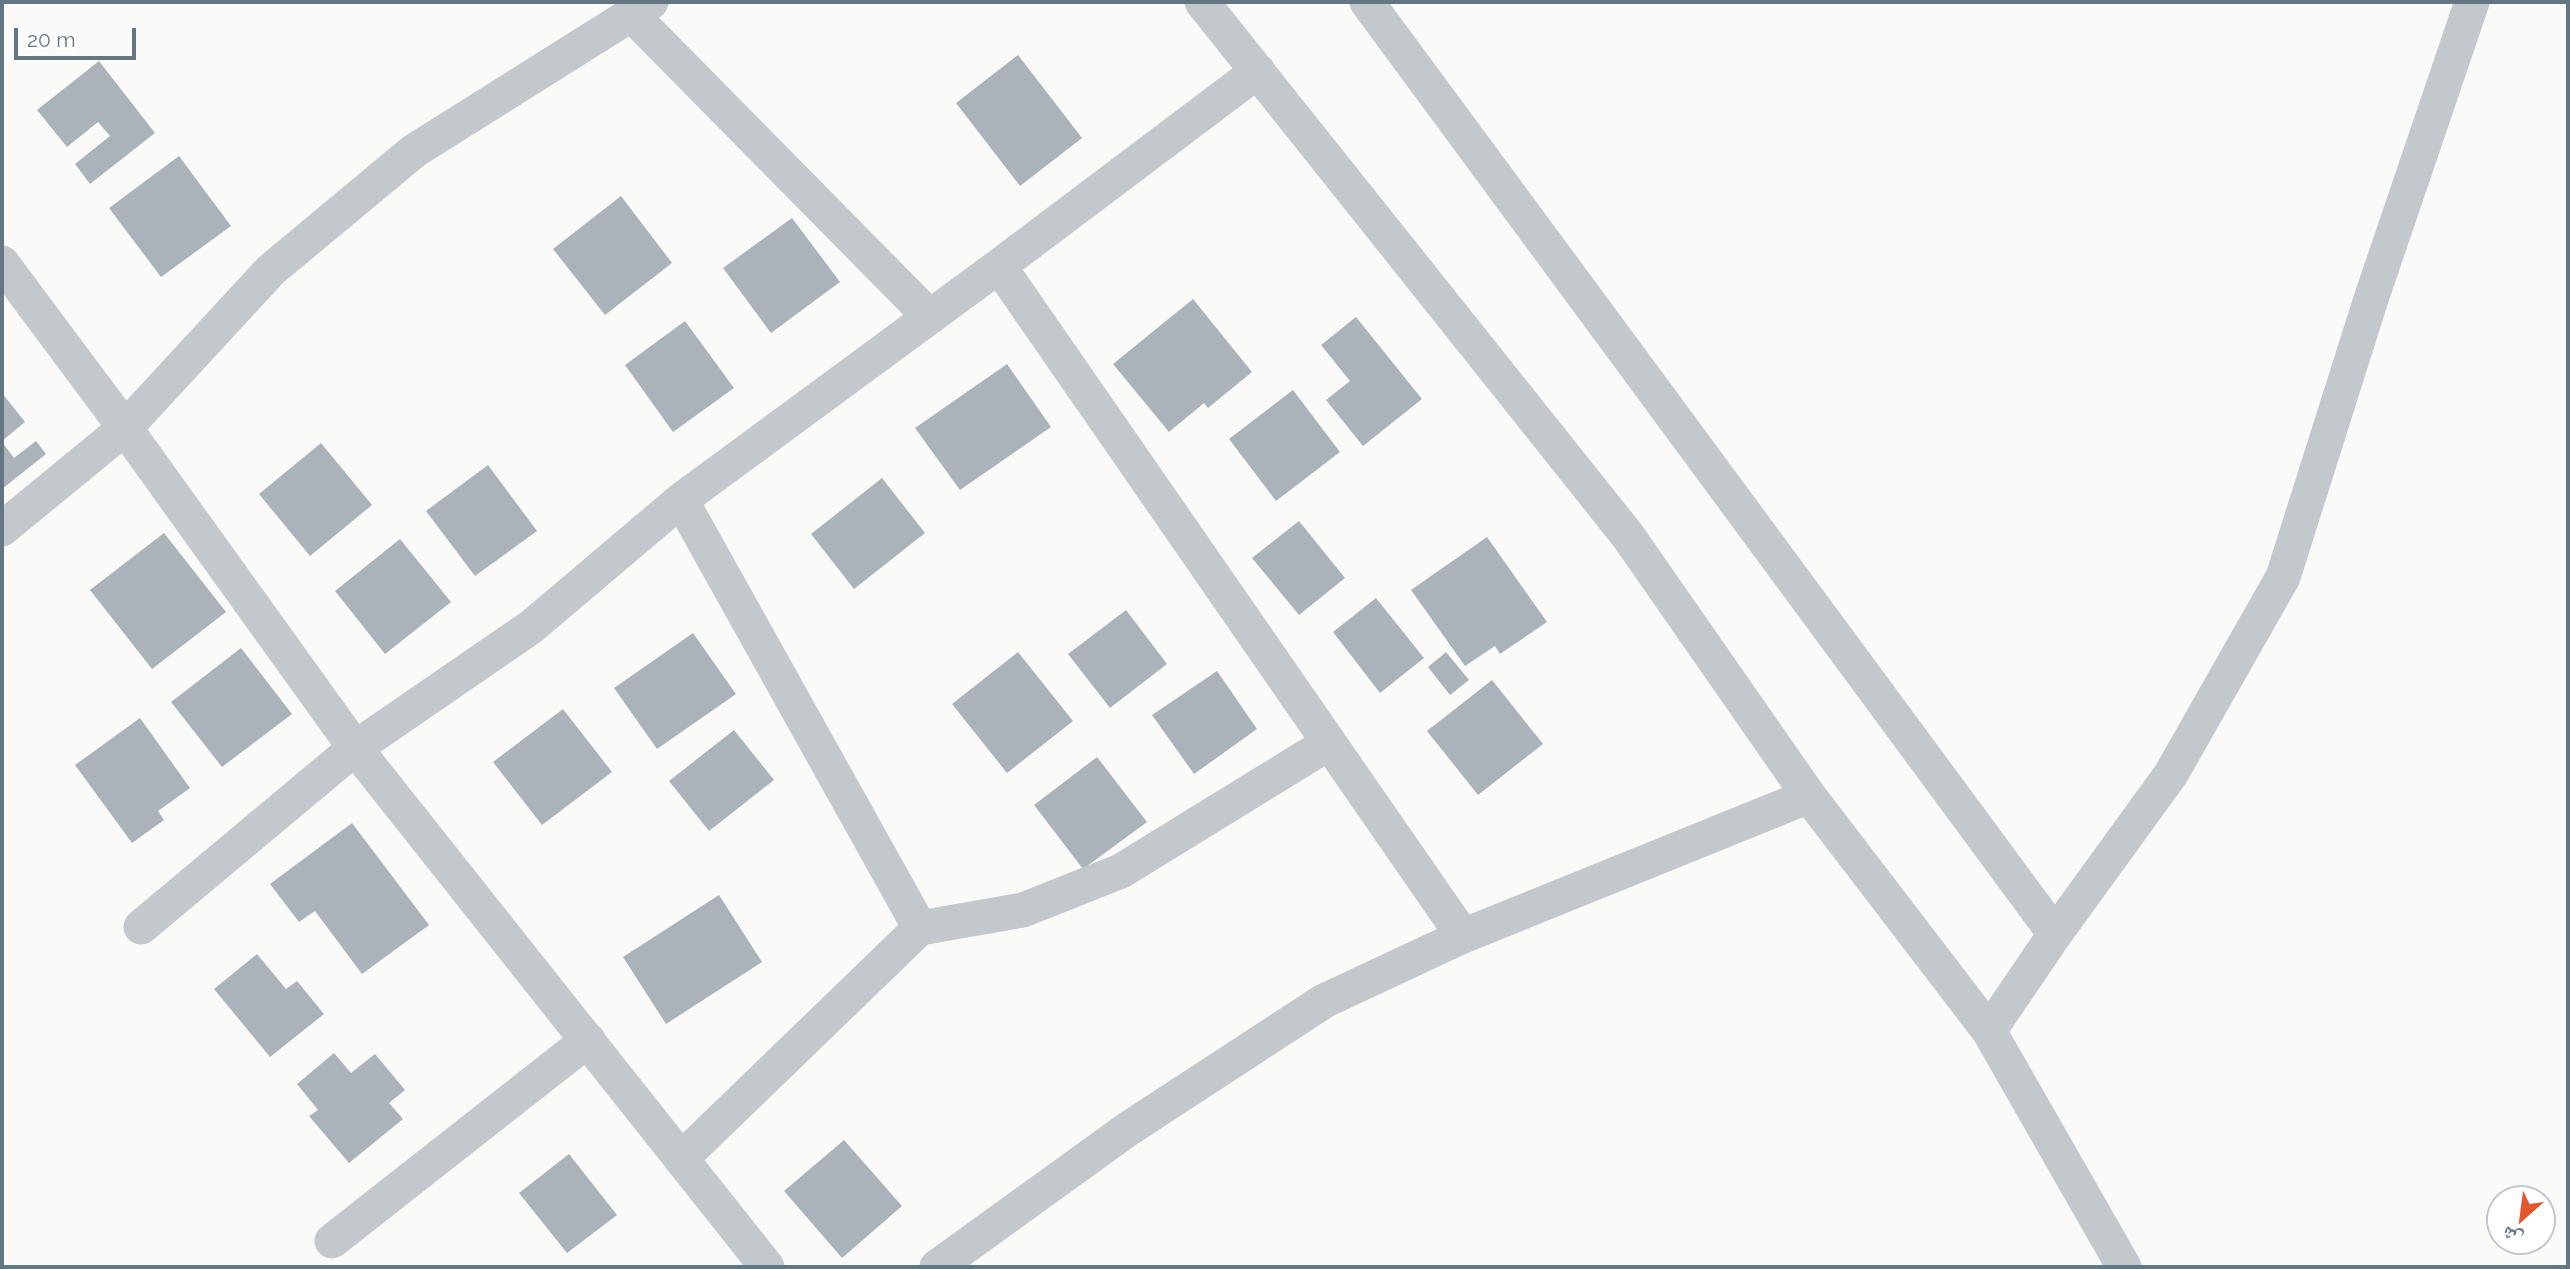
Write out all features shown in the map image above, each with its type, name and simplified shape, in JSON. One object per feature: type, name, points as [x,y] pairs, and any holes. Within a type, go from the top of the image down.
[{"type":"street","points":[[1202,2],[1628,536],[1810,796],[1989,1031],[2124,1267]]},
{"type":"street","points":[[1367,2],[2055,934]]},
{"type":"street","points":[[1989,1031],[2055,934],[2171,774],[2283,577],[2371,299],[2472,2]]},
{"type":"street","points":[[2,529],[125,428],[271,270],[414,151],[641,8],[930,317]]},
{"type":"street","points":[[141,927],[355,748],[531,627],[681,500],[1258,71]]},
{"type":"street","points":[[2,263],[125,428],[355,748],[766,1267]]},
{"type":"street","points":[[999,266],[1463,936]]},
{"type":"street","points":[[681,500],[920,928]]},
{"type":"street","points":[[681,1159],[920,928],[1023,910],[1121,871],[1329,743]]},
{"type":"street","points":[[937,1267],[1128,1129],[1324,1001],[1463,936],[1810,796]]},
{"type":"street","points":[[332,1241],[588,1040]]},
{"type":"building","points":[[1018,55],[1082,138],[1020,186],[956,103]]},
{"type":"building","points":[[99,61],[155,133],[90,184],[75,164],[110,136],[98,122],[67,147],[37,110]]},
{"type":"building","points":[[179,156],[231,226],[161,277],[109,208]]},
{"type":"building","points":[[621,196],[672,263],[605,315],[553,249]]},
{"type":"building","points":[[792,218],[840,282],[771,333],[723,268]]},
{"type":"building","points":[[1193,299],[1252,372],[1208,408],[1204,403],[1169,432],[1113,364]]},
{"type":"building","points":[[1356,317],[1422,399],[1363,446],[1326,400],[1350,381],[1321,345]]},
{"type":"building","points":[[685,321],[734,388],[673,432],[625,365]]},
{"type":"building","points":[[1007,364],[1051,427],[960,490],[915,428]]},
{"type":"building","points":[[1293,390],[1340,452],[1276,501],[1229,439]]},
{"type":"building","points":[[2,393],[25,422],[2,441]]},
{"type":"building","points":[[36,441],[46,454],[2,489],[2,442],[14,458]]},
{"type":"building","points":[[321,443],[372,505],[310,556],[259,494]]},
{"type":"building","points":[[488,465],[537,531],[475,576],[426,511]]},
{"type":"building","points":[[882,478],[925,533],[854,589],[811,534]]},
{"type":"building","points":[[1299,521],[1345,578],[1299,615],[1252,558]]},
{"type":"building","points":[[164,533],[226,612],[152,669],[90,590]]},
{"type":"building","points":[[1487,537],[1547,622],[1500,654],[1495,646],[1465,666],[1411,590]]},
{"type":"building","points":[[400,539],[451,602],[385,654],[335,591]]},
{"type":"building","points":[[1376,598],[1424,658],[1380,693],[1333,632]]},
{"type":"building","points":[[1126,610],[1167,664],[1110,708],[1068,654]]},
{"type":"building","points":[[693,633],[736,694],[657,749],[614,688]]},
{"type":"building","points":[[241,648],[292,714],[222,767],[171,702]]},
{"type":"building","points":[[1018,652],[1073,721],[1007,773],[952,704]]},
{"type":"building","points":[[1446,652],[1469,680],[1450,695],[1428,667]]},
{"type":"building","points":[[1217,671],[1257,729],[1194,774],[1152,715]]},
{"type":"building","points":[[1492,680],[1543,744],[1478,795],[1427,731]]},
{"type":"building","points":[[563,709],[612,772],[542,825],[493,762]]},
{"type":"building","points":[[140,718],[190,788],[158,811],[164,820],[132,843],[75,765]]},
{"type":"building","points":[[734,730],[774,780],[709,831],[669,781]]},
{"type":"building","points":[[1097,757],[1147,822],[1083,869],[1034,805]]},
{"type":"building","points":[[352,823],[429,925],[362,974],[315,911],[299,922],[270,884]]},
{"type":"building","points":[[719,895],[762,962],[666,1024],[623,957]]},
{"type":"building","points":[[257,954],[286,989],[297,981],[324,1014],[270,1057],[214,989]]},
{"type":"building","points":[[334,1053],[351,1073],[375,1054],[405,1090],[389,1103],[403,1119],[349,1163],[309,1116],[318,1110],[297,1084]]},
{"type":"building","points":[[844,1140],[902,1206],[842,1258],[784,1191]]},
{"type":"building","points":[[569,1154],[617,1215],[567,1253],[519,1193]]}]
